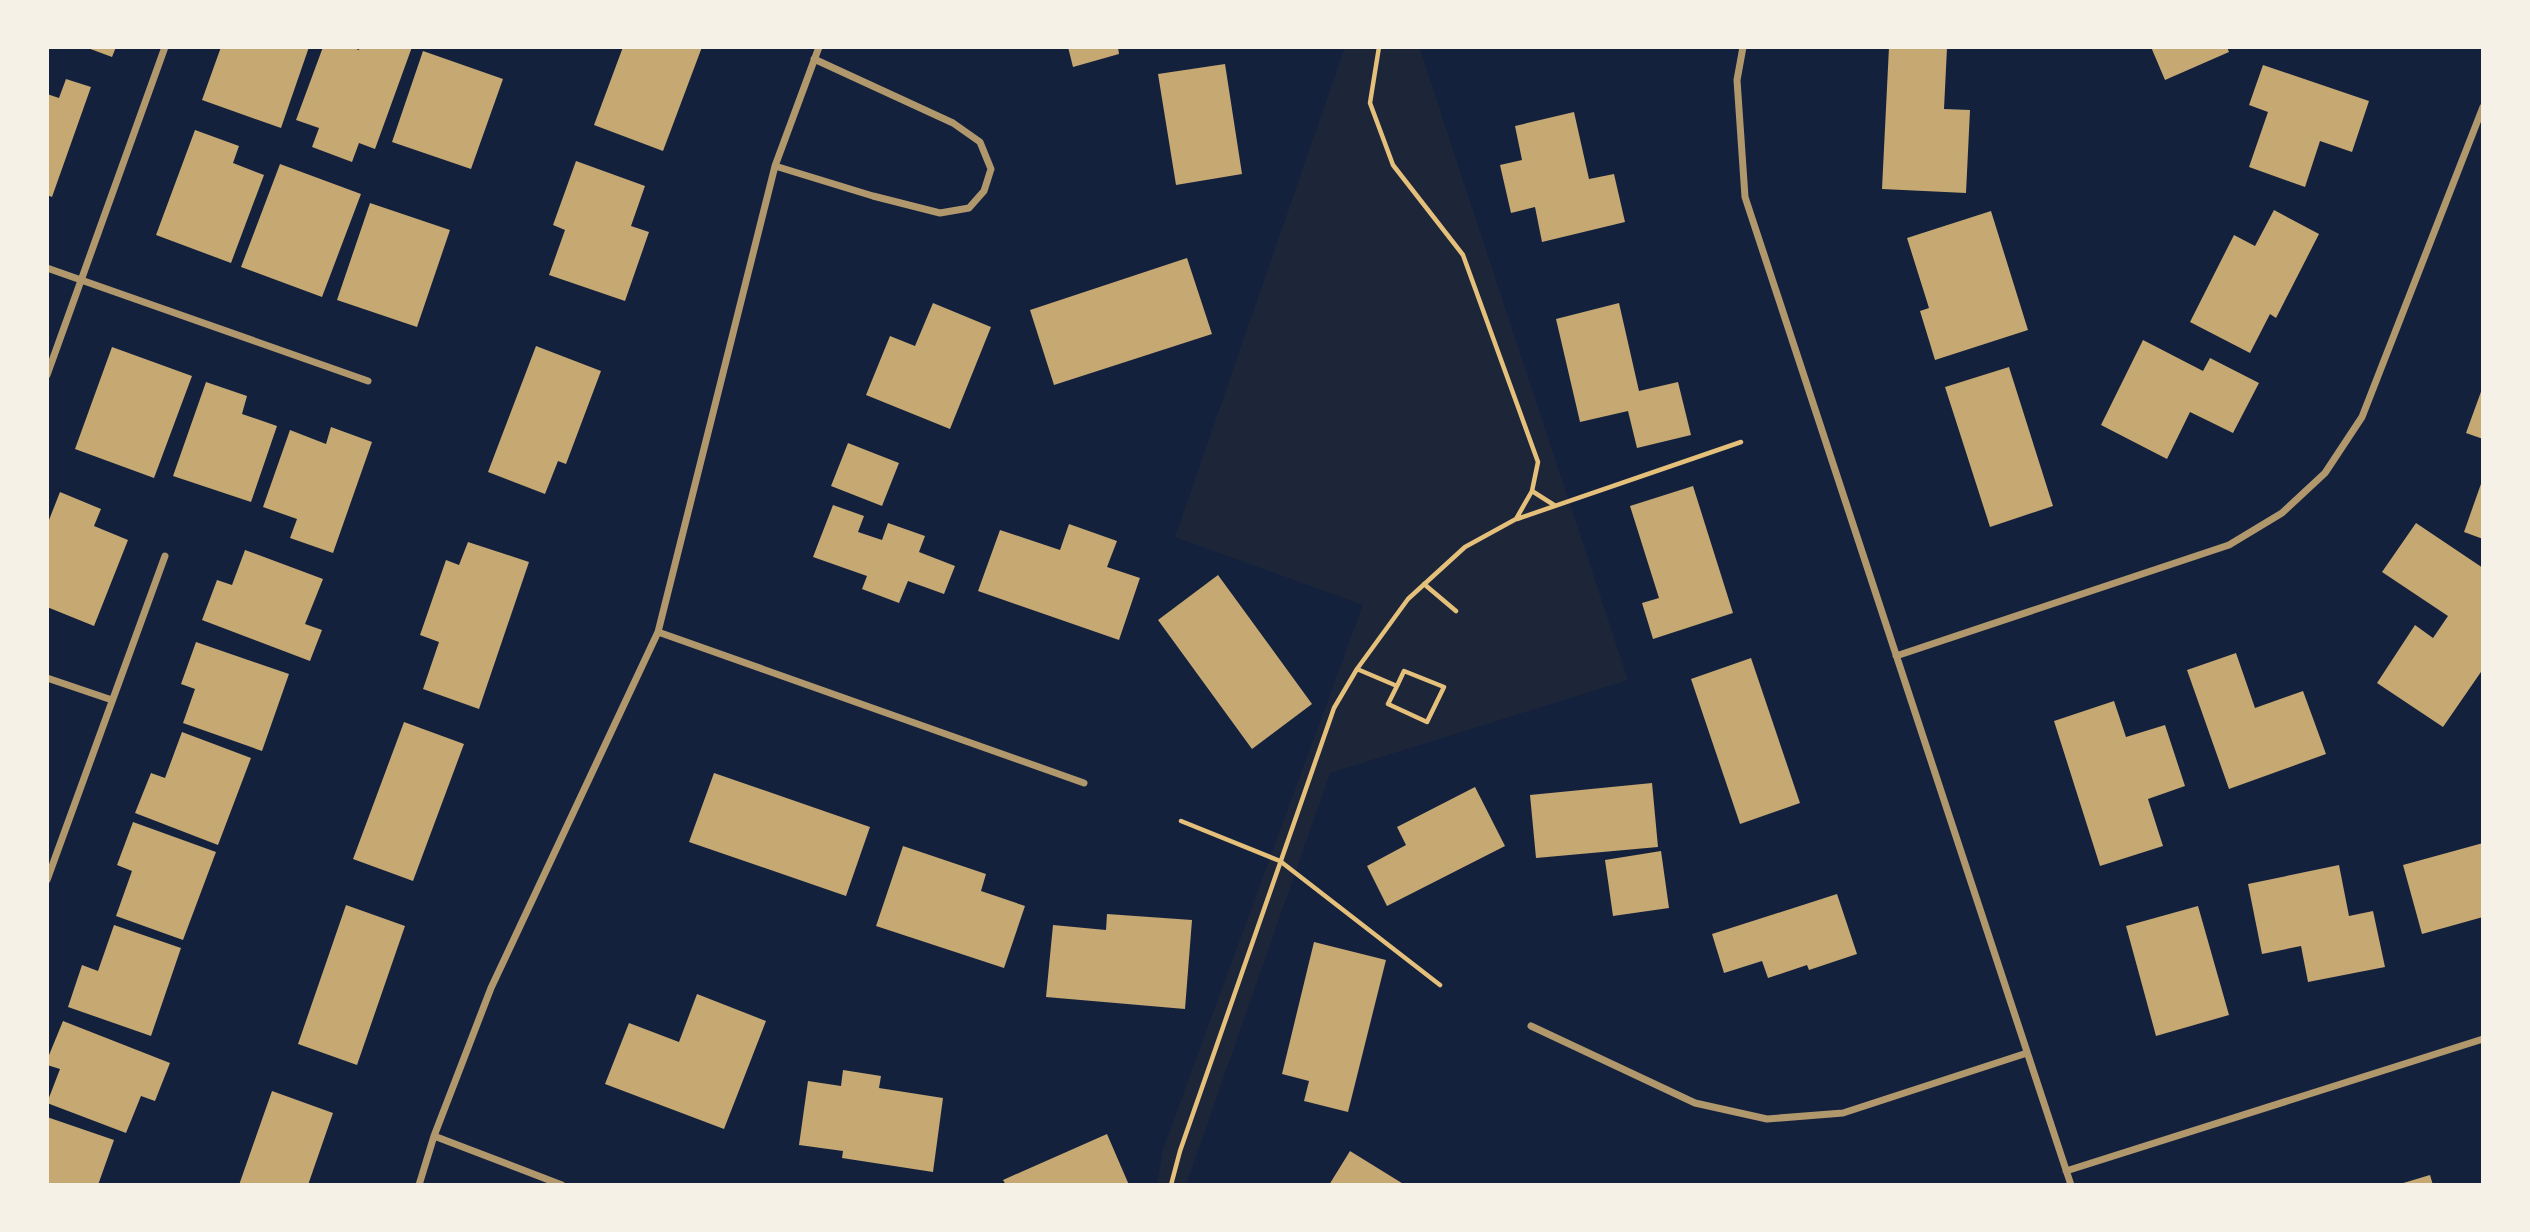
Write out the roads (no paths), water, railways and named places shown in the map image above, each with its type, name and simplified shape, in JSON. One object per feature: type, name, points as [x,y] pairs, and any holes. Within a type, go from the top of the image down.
[{"type":"street","points":[[47,375],[165,47]]},
{"type":"street","points":[[419,1185],[434,1136],[491,988],[658,632],[775,166],[819,47]]},
{"type":"street","points":[[1743,47],[1737,80],[1745,197],[2071,1185]]},
{"type":"street","points":[[775,166],[940,213],[969,208],[984,191],[991,169],[980,142],[953,123],[814,59]]},
{"type":"street","points":[[1896,656],[2229,545],[2282,513],[2325,473],[2362,417],[2483,107]]},
{"type":"street","points":[[47,268],[368,381]]},
{"type":"street","points":[[47,880],[165,556]]},
{"type":"street","points":[[658,632],[1084,783]]},
{"type":"street","points":[[47,678],[112,700]]},
{"type":"street","points":[[1531,1026],[1695,1103],[1767,1119],[1843,1113],[2027,1053]]},
{"type":"street","points":[[2066,1171],[2483,1039]]},
{"type":"street","points":[[434,1136],[562,1185]]}]
